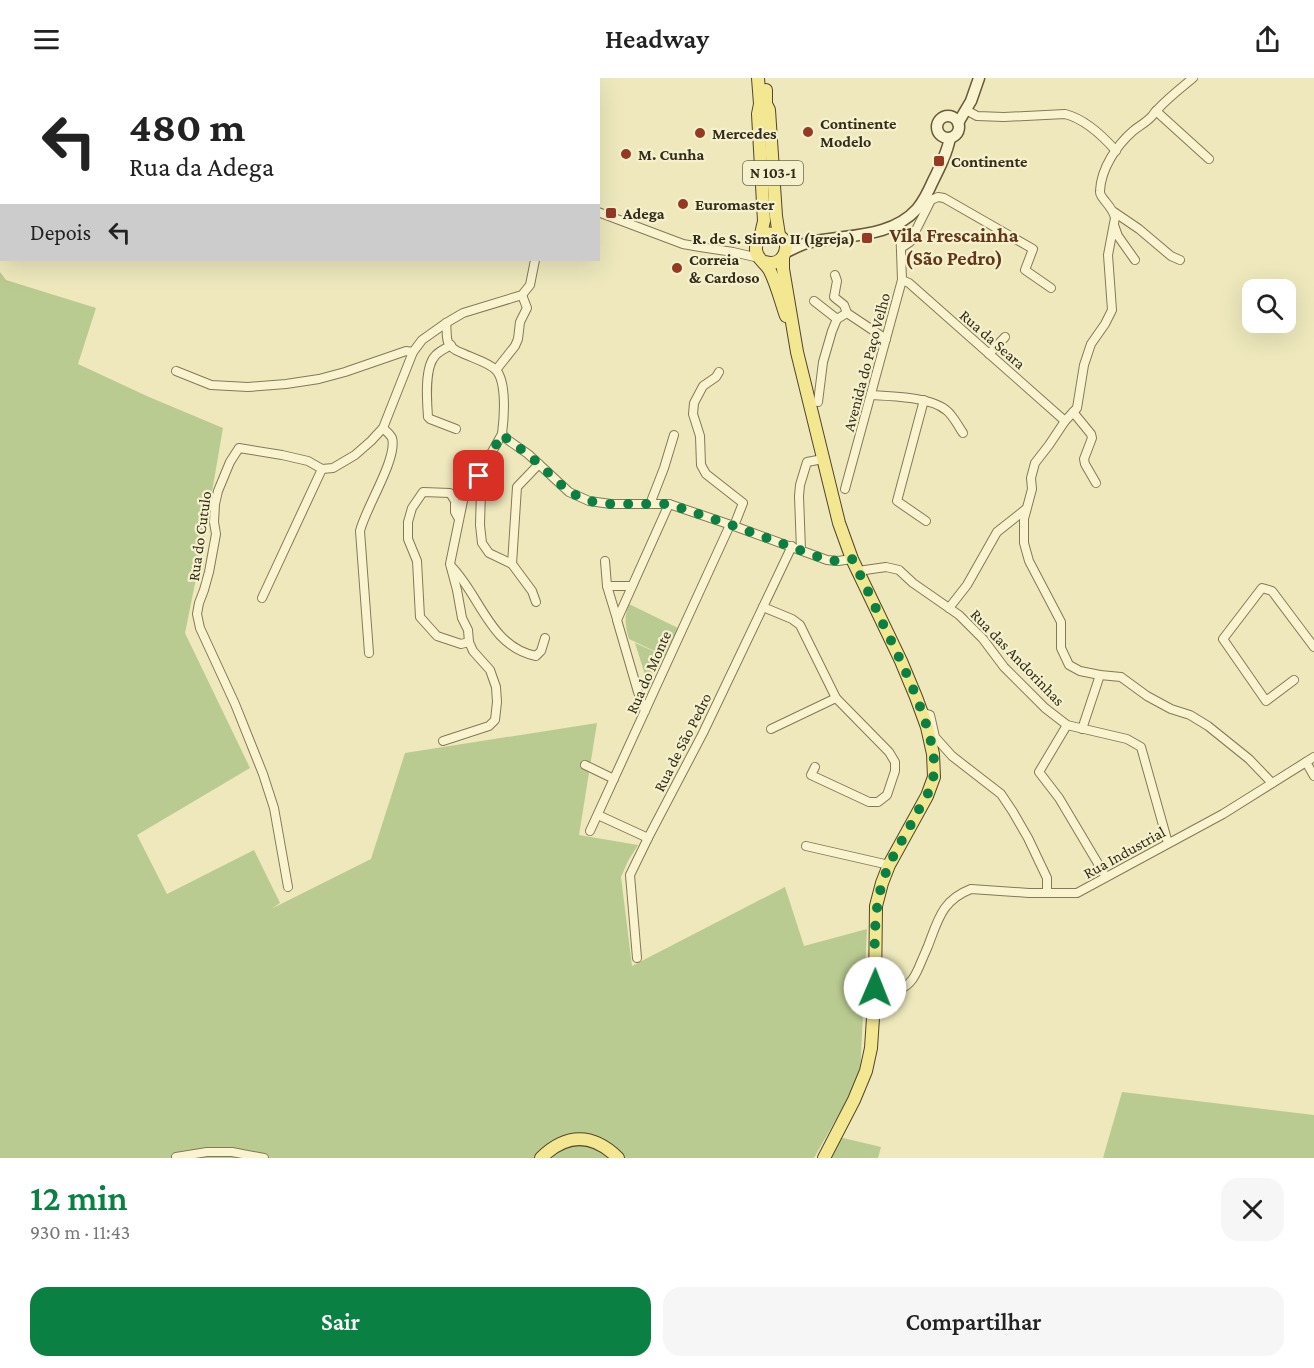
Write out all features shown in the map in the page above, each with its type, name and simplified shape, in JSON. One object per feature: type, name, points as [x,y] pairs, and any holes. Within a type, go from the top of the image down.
[{"type":"main road","points":[[753,78],[755,104],[763,112]]},
{"type":"main road","points":[[758,78],[759,104],[763,112]]},
{"type":"main road","points":[[763,112],[766,104],[765,78]]},
{"type":"main road","points":[[763,112],[771,104],[771,78]]},
{"type":"main road","points":[[955,120],[966,110],[979,78]]},
{"type":"main road","name":"N 103-1","points":[[758,240],[764,221],[763,112]]},
{"type":"main road","name":"N 103-1","points":[[763,112],[776,216],[783,246]]},
{"type":"main road","points":[[946,136],[938,129],[939,122],[944,117],[955,120]]},
{"type":"main road","points":[[946,136],[957,132],[955,120]]},
{"type":"main road","points":[[783,246],[886,229],[900,222],[925,198],[945,154],[946,136]]},
{"type":"main road","points":[[797,352],[771,272],[756,251],[758,240],[769,233],[783,246],[783,269],[797,352],[839,523],[852,559],[901,661],[927,727],[933,754],[934,777],[927,796],[889,865],[882,883],[876,906],[875,988],[871,1048],[866,1071],[854,1100],[824,1158]]},
{"type":"main road","points":[[762,260],[775,263],[783,246]]},
{"type":"main road","points":[[541,1158],[563,1142],[580,1138],[598,1143],[618,1158]]},
{"type":"street","points":[[1180,260],[1171,256],[1139,229],[1114,212],[1099,192],[1105,171],[1120,144],[1193,78]]},
{"type":"street","points":[[966,110],[977,116],[1065,114],[1073,116],[1096,131],[1116,151]]},
{"type":"street","points":[[1156,111],[1209,159]]},
{"type":"street","points":[[886,229],[901,245],[910,242],[931,200],[938,197],[944,198],[1033,249],[1025,270],[1051,288]]},
{"type":"street","points":[[1114,212],[1108,255],[1112,310],[1091,344],[1084,365],[1077,408],[1035,463],[1030,478],[1032,489],[1024,519],[1024,543],[1029,561],[1060,622],[1061,648],[1069,665],[1080,671],[1121,677],[1147,696],[1208,726],[1249,759],[1272,783]]},
{"type":"street","points":[[600,214],[683,244],[733,252],[762,260]]},
{"type":"street","name":"Avenida do Paço Velho","points":[[845,489],[902,280],[900,222]]},
{"type":"street","points":[[1114,224],[1118,236],[1135,260]]},
{"type":"street","points":[[733,252],[758,240]]},
{"type":"street","points":[[262,598],[322,469],[333,468],[355,455],[383,428],[413,352],[422,340],[463,314],[522,295],[530,285],[535,261]]},
{"type":"street","points":[[835,275],[837,281],[834,297],[844,305],[847,313],[886,339]]},
{"type":"street","name":"Rua da Seara","points":[[902,280],[909,283],[1065,421]]},
{"type":"street","points":[[496,370],[518,339],[520,322],[526,308],[522,295]]},
{"type":"street","points":[[814,300],[837,319]]},
{"type":"street","points":[[818,402],[823,362],[837,319],[847,313]]},
{"type":"street","points":[[443,741],[489,726],[495,720],[496,687],[490,670],[473,651],[469,642],[468,630],[462,618],[450,564],[464,496],[479,476],[502,434],[505,415],[500,375],[490,366],[454,350],[448,342],[446,323]]},
{"type":"street","points":[[989,354],[1005,338]]},
{"type":"street","points":[[451,345],[439,352],[432,360],[426,387],[428,417],[456,429]]},
{"type":"street","points":[[176,371],[211,385],[248,387],[319,379],[405,351],[413,352]]},
{"type":"street","name":"Rua do Monte","points":[[590,831],[743,503],[706,474],[701,465],[700,436],[693,414],[694,403],[703,386],[719,372]]},
{"type":"street","points":[[870,396],[933,402],[947,410],[963,433]]},
{"type":"street","points":[[924,400],[897,501],[926,521]]},
{"type":"street","points":[[1073,412],[1091,434],[1092,438],[1084,459],[1096,483]]},
{"type":"street","points":[[369,652],[360,531],[362,521],[376,495],[393,448],[392,436],[383,428]]},
{"type":"street","points":[[502,434],[569,492],[589,501],[611,504],[669,504],[827,560],[852,559]]},
{"type":"street","points":[[650,504],[674,435]]},
{"type":"street","name":"Rua do Cutulo","points":[[288,887],[274,808],[263,774],[235,704],[200,628],[197,614],[216,534],[214,504],[223,477],[239,448],[299,459],[322,469]]},
{"type":"street","points":[[801,550],[800,485],[807,462],[823,459]]},
{"type":"street","points":[[512,564],[517,487],[539,464]]},
{"type":"street","points":[[479,476],[482,543],[489,553],[512,564],[532,591],[536,602]]},
{"type":"street","points":[[459,519],[455,512],[456,501],[450,494],[423,492],[412,508],[408,522],[408,539],[417,561],[420,617],[437,636],[461,644],[469,642]]},
{"type":"street","points":[[617,620],[669,504]]},
{"type":"street","points":[[949,608],[967,585],[997,532],[1027,508]]},
{"type":"street","name":"Rua de São Pedro","points":[[637,958],[630,875],[703,733],[792,546]]},
{"type":"street","points":[[605,561],[607,586],[645,711]]},
{"type":"street","points":[[450,564],[505,641],[524,654],[536,656],[541,651],[545,638]]},
{"type":"street","name":"Rua das Andorinhas","points":[[858,571],[886,567],[900,570],[959,615],[983,639],[1004,667],[1045,708],[1067,725],[1127,739],[1141,747],[1168,843]]},
{"type":"street","points":[[607,586],[631,586]]},
{"type":"street","points":[[1294,680],[1266,701],[1223,639],[1262,588],[1272,591],[1314,647]]},
{"type":"street","points":[[763,607],[792,619],[800,625],[836,698],[895,762],[895,771],[887,795],[878,801],[869,802],[811,776],[815,767]]},
{"type":"street","points":[[1082,729],[1100,675]]},
{"type":"street","points":[[771,729],[836,698]]},
{"type":"street","points":[[921,712],[930,715],[935,737],[952,756],[1001,794],[1039,859],[1047,878],[1047,893]]},
{"type":"street","points":[[1067,725],[1039,772],[1059,798],[1106,877]]},
{"type":"street","name":"Rua Industrial","points":[[875,988],[888,991],[903,988],[913,980],[939,916],[951,900],[966,891],[1077,893],[1222,814],[1314,757]]},
{"type":"street","points":[[1306,762],[1314,776]]},
{"type":"street","points":[[585,765],[614,779]]},
{"type":"street","points":[[598,815],[648,838]]},
{"type":"street","points":[[806,846],[889,865]]},
{"type":"street","points":[[176,1157],[207,1152],[232,1152],[264,1158]]},
{"type":"green space","points":[[0,272],[6,280],[96,308],[78,364],[223,428],[185,633],[250,768],[137,835],[167,894],[254,850],[280,903],[271,909],[371,859],[405,753],[597,723],[579,835],[638,845],[621,877],[632,966],[785,887],[804,946],[867,929],[860,1077],[814,1158],[0,1158]]},
{"type":"green space","points":[[629,604],[678,628],[665,656],[629,639],[626,613]]},
{"type":"green space","points":[[635,643],[662,655],[648,685],[647,681]]},
{"type":"green space","points":[[1122,1092],[1314,1115],[1314,1158],[1103,1158]]},
{"type":"green space","points":[[839,1137],[881,1147],[878,1158],[828,1158]]},
{"type":"place","name":"Continente Modelo","points":[[808,132]]},
{"type":"place","name":"Mercedes","points":[[700,133]]},
{"type":"place","name":"M. Cunha","points":[[626,154]]},
{"type":"place","name":"Continente","points":[[939,161]]},
{"type":"place","name":"Euromaster","points":[[683,204]]},
{"type":"place","name":"Adega","points":[[611,213]]},
{"type":"place","name":"R. de S. Simão II (Igreja)","points":[[867,238]]},
{"type":"place","name":"Correia & Cardoso","points":[[677,268]]},
{"type":"district","name":"Vila Frescainha (São Pedro)","points":[[954,246]]},
{"type":"route","points":[[479,476],[502,434],[528,454],[569,492],[589,501],[611,504],[669,504],[827,560],[852,559],[916,697],[927,727],[933,754],[934,777],[927,796],[889,865],[876,906],[875,988]]}]
